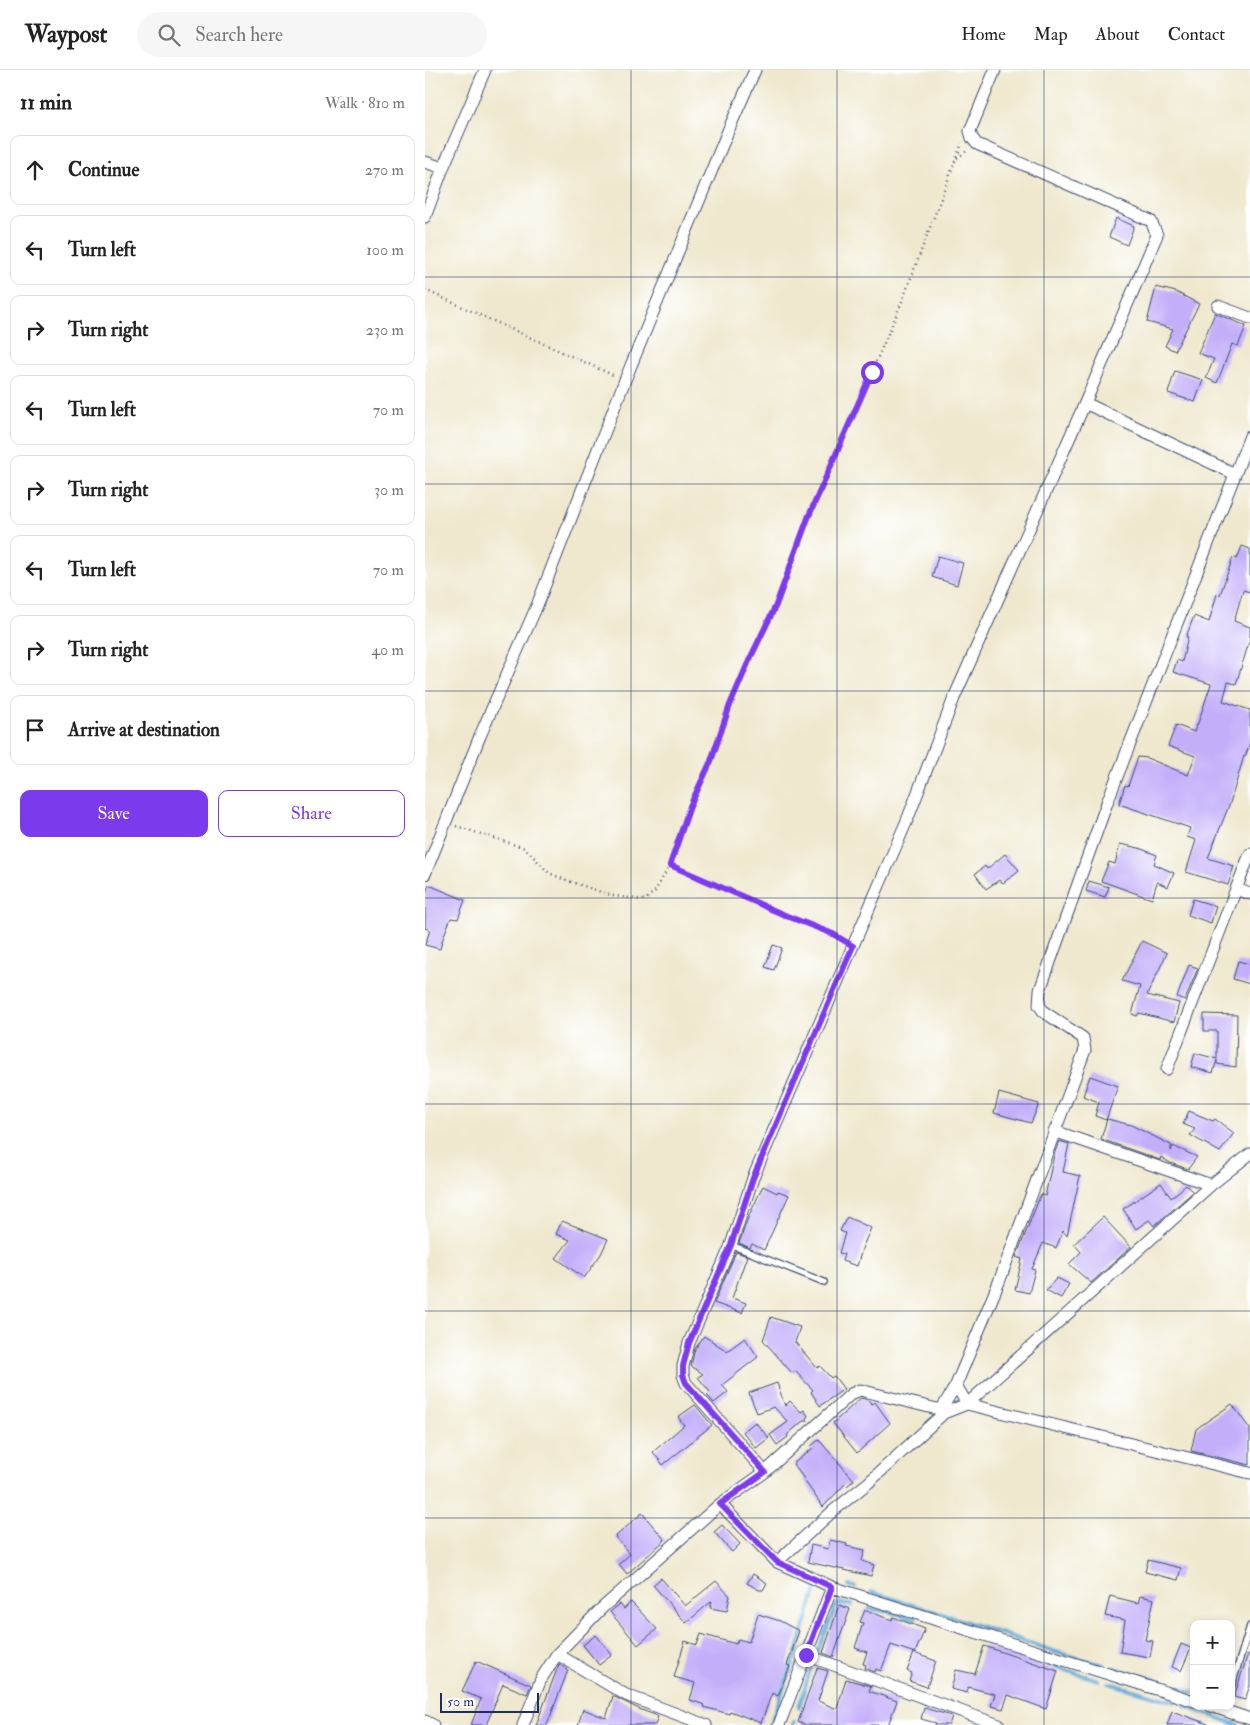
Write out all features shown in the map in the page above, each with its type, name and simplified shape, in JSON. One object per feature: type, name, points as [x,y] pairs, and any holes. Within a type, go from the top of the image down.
[{"type":"street","points":[[425,217],[443,168],[485,70]]},
{"type":"street","points":[[425,874],[480,736],[536,608],[625,380],[755,70]]},
{"type":"street","points":[[765,1472],[686,1383],[683,1375],[683,1366],[689,1343],[731,1245],[753,1178],[908,818],[954,698],[1153,248],[1157,235],[1151,221],[977,144],[972,138],[970,131],[995,70]]},
{"type":"street","points":[[425,162],[443,168]]},
{"type":"street","points":[[1218,306],[1250,318]]},
{"type":"street","points":[[1085,403],[1235,474]]},
{"type":"street","points":[[777,1562],[833,1511],[868,1483],[942,1411],[956,1385],[999,1282],[1085,1050],[1083,1038],[1044,1012],[1039,1005],[1040,990],[1108,800],[1250,436]]},
{"type":"street","points":[[1167,1069],[1250,854]]},
{"type":"street","points":[[1236,889],[1250,894]]},
{"type":"street","points":[[1054,1131],[1211,1185]]},
{"type":"street","points":[[523,1725],[541,1679],[557,1654],[601,1609],[720,1504],[765,1472],[844,1399],[860,1390],[942,1411],[967,1404],[1211,1185],[1250,1154]]},
{"type":"street","points":[[956,1385],[967,1404],[1250,1473]]},
{"type":"street","points":[[720,1504],[777,1562],[832,1587],[1190,1700]]},
{"type":"street","points":[[779,1725],[832,1587]]},
{"type":"street","points":[[557,1654],[626,1695],[706,1725]]},
{"type":"street","points":[[806,1655],[999,1725]]},
{"type":"street","points":[[1230,1710],[1250,1719]]},
{"type":"street","points":[[425,1721],[433,1725]]},
{"type":"lane","points":[[731,1245],[824,1282]]},
{"type":"lane","points":[[1235,1675],[1250,1626]]},
{"type":"path","points":[[445,822],[525,848],[549,873],[613,896],[645,900],[655,891],[670,865],[690,806],[711,761],[730,705],[776,605],[808,518],[901,304],[963,140],[970,131]]},
{"type":"path","points":[[425,290],[625,380]]},
{"type":"path","points":[[670,865],[833,934],[853,946]]},
{"type":"building","points":[[1116,218],[1134,226],[1127,245],[1109,237]]},
{"type":"building","points":[[1156,287],[1176,292],[1199,304],[1175,351],[1165,346],[1173,329],[1147,322]]},
{"type":"building","points":[[1215,313],[1246,326],[1238,346],[1232,344],[1217,383],[1206,378],[1214,359],[1198,353]]},
{"type":"building","points":[[1175,371],[1203,380],[1195,402],[1168,393]]},
{"type":"building","points":[[1242,546],[1250,549],[1250,592],[1243,590],[1234,621],[1250,627],[1250,639],[1236,684],[1228,682],[1223,701],[1250,710],[1250,743],[1244,756],[1230,803],[1208,858],[1234,866],[1228,885],[1186,872],[1196,840],[1187,837],[1190,828],[1119,804],[1125,785],[1128,786],[1138,757],[1147,758],[1188,775],[1195,756],[1168,746],[1176,725],[1194,732],[1211,684],[1173,672],[1177,660],[1182,662],[1188,637],[1186,637],[1194,616],[1209,622],[1217,594],[1220,595],[1233,557],[1237,559]]},
{"type":"building","points":[[938,556],[963,563],[957,585],[932,577]]},
{"type":"building","points":[[1120,844],[1139,848],[1157,855],[1154,864],[1174,873],[1168,887],[1157,882],[1152,899],[1101,881],[1109,862],[1115,864]]},
{"type":"building","points":[[1005,854],[1019,870],[1003,883],[999,880],[986,889],[975,874],[985,866],[987,869]]},
{"type":"building","points":[[1089,881],[1109,887],[1105,897],[1086,891]]},
{"type":"building","points":[[429,885],[465,900],[458,919],[451,918],[440,949],[425,945],[430,930],[425,928],[425,895]]},
{"type":"building","points":[[1193,899],[1216,906],[1211,923],[1188,915]]},
{"type":"building","points":[[1142,941],[1167,953],[1147,995],[1179,1003],[1174,1022],[1139,1013],[1137,1016],[1132,1014],[1140,986],[1122,981]]},
{"type":"building","points":[[773,945],[782,948],[774,970],[765,967]]},
{"type":"building","points":[[1238,961],[1250,964],[1250,984],[1233,979]]},
{"type":"building","points":[[1189,965],[1198,968],[1185,1000],[1177,997]]},
{"type":"building","points":[[1204,1014],[1237,1015],[1236,1067],[1217,1064],[1217,1060],[1213,1073],[1191,1067],[1195,1053],[1217,1059],[1217,1031],[1204,1031]]},
{"type":"building","points":[[1090,1076],[1118,1086],[1106,1120],[1095,1116],[1099,1102],[1083,1096]]},
{"type":"building","points":[[999,1093],[1039,1104],[1031,1123],[994,1113]]},
{"type":"building","points":[[1189,1111],[1213,1121],[1215,1119],[1234,1133],[1220,1152],[1190,1135],[1195,1129],[1183,1124]]},
{"type":"building","points":[[1107,1119],[1131,1125],[1171,1145],[1171,1151],[1173,1146],[1197,1157],[1188,1169],[1170,1163],[1161,1157],[1160,1160],[1101,1139]]},
{"type":"building","points":[[1059,1141],[1069,1144],[1063,1172],[1080,1176],[1067,1236],[1063,1231],[1056,1248],[1043,1243],[1032,1269],[1035,1270],[1029,1293],[1015,1290],[1022,1259],[1016,1257],[1041,1194],[1045,1196]]},
{"type":"building","points":[[1161,1183],[1171,1198],[1186,1185],[1193,1192],[1154,1226],[1149,1220],[1136,1229],[1123,1209]]},
{"type":"building","points":[[763,1186],[777,1193],[778,1191],[789,1195],[764,1250],[752,1244],[750,1248],[739,1243]]},
{"type":"building","points":[[847,1217],[871,1228],[857,1266],[842,1261],[844,1254],[839,1253],[845,1233],[840,1231]]},
{"type":"building","points":[[1103,1217],[1131,1247],[1091,1283],[1069,1264],[1081,1252],[1074,1244]]},
{"type":"building","points":[[562,1221],[608,1239],[601,1254],[584,1278],[556,1258],[570,1240],[556,1234]]},
{"type":"building","points":[[736,1252],[747,1256],[732,1298],[746,1303],[742,1313],[714,1303]]},
{"type":"building","points":[[1057,1278],[1069,1284],[1061,1298],[1046,1290]]},
{"type":"building","points":[[771,1317],[800,1327],[795,1342],[817,1368],[820,1366],[831,1378],[834,1376],[844,1389],[820,1406],[811,1392],[813,1390],[795,1371],[792,1373],[763,1340]]},
{"type":"building","points":[[704,1336],[727,1351],[745,1338],[758,1357],[722,1385],[728,1392],[714,1403],[707,1395],[710,1392],[698,1377],[703,1374],[691,1366],[695,1349]]},
{"type":"building","points":[[777,1383],[785,1406],[790,1401],[801,1412],[804,1410],[808,1416],[806,1418],[808,1421],[803,1421],[787,1435],[788,1437],[777,1445],[770,1435],[788,1422],[774,1407],[757,1413],[749,1393]]},
{"type":"building","points":[[861,1398],[868,1400],[872,1404],[875,1402],[890,1423],[857,1453],[833,1423]]},
{"type":"building","points":[[1232,1404],[1250,1429],[1250,1465],[1191,1451],[1196,1429]]},
{"type":"building","points":[[695,1405],[712,1425],[663,1465],[653,1452],[684,1425],[678,1417]]},
{"type":"building","points":[[755,1422],[769,1438],[756,1448],[743,1432]]},
{"type":"building","points":[[819,1440],[854,1480],[847,1486],[845,1484],[823,1507],[793,1464],[813,1448],[811,1446]]},
{"type":"building","points":[[642,1513],[665,1540],[627,1574],[619,1564],[630,1554],[615,1537]]},
{"type":"building","points":[[722,1525],[740,1544],[732,1552],[714,1532]]},
{"type":"building","points":[[830,1540],[865,1550],[862,1561],[874,1565],[871,1576],[808,1562],[811,1545],[828,1549]]},
{"type":"building","points":[[1148,1560],[1181,1568],[1178,1580],[1145,1572]]},
{"type":"building","points":[[753,1574],[767,1583],[763,1590],[759,1590],[747,1583]]},
{"type":"building","points":[[661,1578],[685,1606],[716,1581],[730,1596],[727,1611],[710,1608],[712,1601],[686,1623],[653,1585]]},
{"type":"building","points":[[1110,1596],[1138,1603],[1140,1596],[1154,1599],[1145,1640],[1153,1641],[1150,1657],[1120,1652],[1125,1620],[1105,1616]]},
{"type":"building","points":[[631,1602],[657,1629],[638,1645],[610,1612],[620,1604],[624,1609]]},
{"type":"building","points":[[839,1605],[850,1609],[833,1657],[823,1653]]},
{"type":"building","points":[[865,1610],[892,1620],[893,1617],[925,1629],[915,1653],[891,1645],[881,1671],[876,1669],[875,1672],[865,1668],[866,1665],[863,1664],[867,1652],[855,1648],[863,1623],[860,1622]]},
{"type":"building","points":[[758,1614],[780,1621],[799,1631],[787,1665],[790,1666],[778,1696],[772,1693],[761,1723],[730,1711],[729,1714],[704,1707],[705,1705],[690,1700],[695,1683],[674,1677],[685,1641],[697,1645],[701,1634],[736,1644],[738,1639],[749,1642]]},
{"type":"building","points":[[596,1635],[612,1655],[599,1665],[583,1645]]},
{"type":"building","points":[[1181,1644],[1190,1648],[1181,1671],[1172,1667]]},
{"type":"building","points":[[984,1646],[1058,1671],[1046,1709],[1008,1695],[1003,1709],[991,1706],[995,1694],[968,1687],[967,1693],[951,1689],[956,1670],[975,1674]]},
{"type":"building","points":[[914,1653],[936,1661],[927,1687],[909,1681],[912,1673],[907,1671]]},
{"type":"building","points":[[1248,1654],[1250,1654],[1250,1685],[1245,1700],[1235,1697]]},
{"type":"building","points":[[476,1661],[531,1685],[527,1694],[503,1684],[486,1725],[471,1725],[481,1699],[462,1691]]},
{"type":"building","points":[[559,1664],[568,1670],[547,1725],[536,1725]]},
{"type":"building","points":[[817,1668],[828,1671],[818,1701],[837,1709],[846,1679],[871,1686],[869,1691],[897,1701],[888,1725],[806,1725],[798,1722]]},
{"type":"building","points":[[613,1696],[658,1716],[655,1725],[578,1725],[583,1709],[606,1718]]},
{"type":"building","points":[[924,1708],[952,1716],[949,1725],[935,1725],[936,1723],[921,1719]]},
{"type":"building","points":[[1172,1711],[1208,1724],[1208,1725],[1167,1725]]},
{"type":"waterway","points":[[849,1586],[855,1587]]},
{"type":"waterway","points":[[770,1725],[797,1652],[815,1592]]},
{"type":"waterway","points":[[871,1592],[1059,1653],[1104,1665]]},
{"type":"waterway","points":[[817,1653],[835,1608],[839,1603],[852,1605]]},
{"type":"waterway","points":[[869,1609],[916,1619]]},
{"type":"waterway","points":[[985,1641],[1025,1654]]},
{"type":"waterway","points":[[1035,1657],[1065,1670],[1099,1680]]},
{"type":"waterway","points":[[799,1707],[811,1668]]},
{"type":"waterway","points":[[1114,1668],[1167,1683]]},
{"type":"waterway","points":[[1109,1683],[1175,1702]]},
{"type":"waterway","points":[[1176,1687],[1190,1691]]},
{"type":"waterway","points":[[1185,1706],[1238,1725]]},
{"type":"route","points":[[806,1655],[832,1587],[777,1562],[720,1504],[765,1472],[686,1383],[683,1375],[683,1366],[689,1343],[731,1245],[753,1178],[853,946],[833,934],[670,865],[690,806],[711,761],[730,705],[776,605],[808,518],[872,372]]}]
